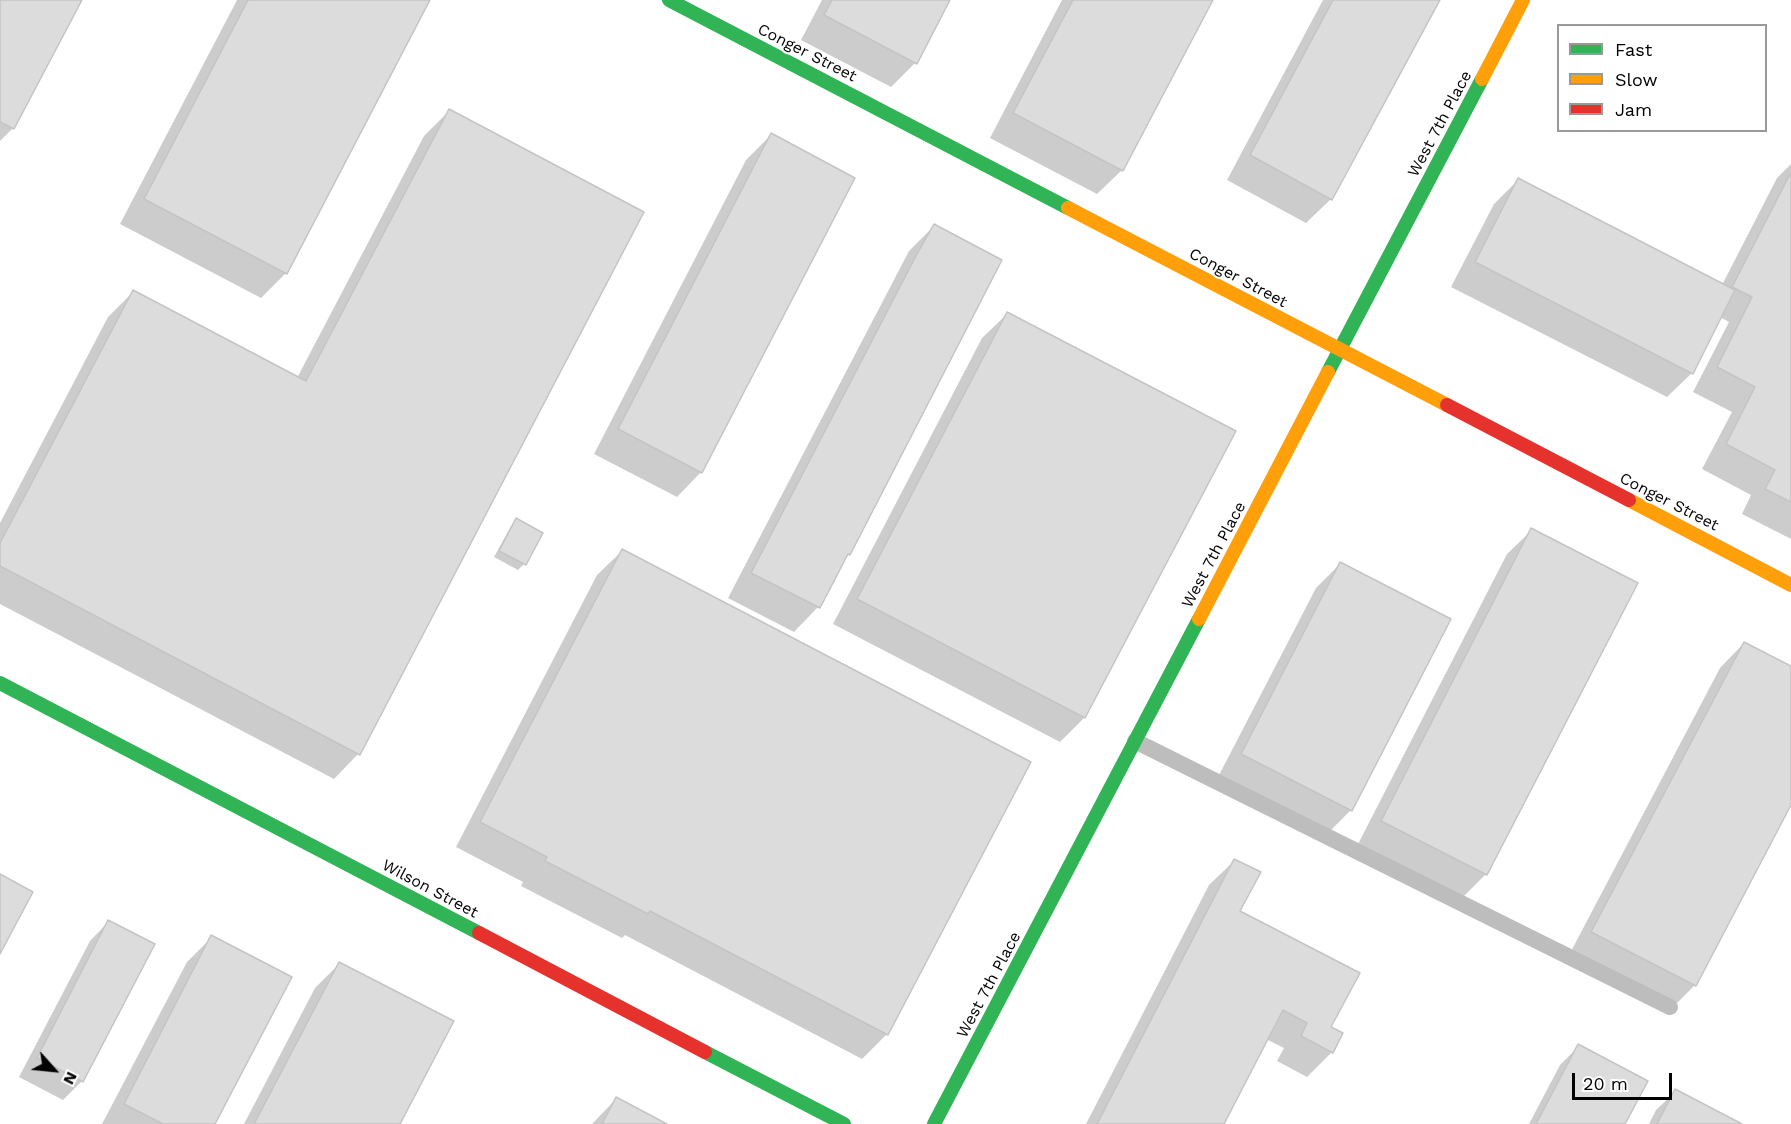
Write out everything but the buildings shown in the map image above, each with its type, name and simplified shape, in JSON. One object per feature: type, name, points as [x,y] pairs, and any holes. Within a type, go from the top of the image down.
[{"type":"street","name":"Conger Street","points":[[669,0],[1791,585]]},
{"type":"street","name":"West 7th Place","points":[[934,1124],[1523,0]]},
{"type":"street","name":"Wilson Street","points":[[0,683],[844,1124]]},
{"type":"lane","points":[[1135,741],[1670,1007]]},
{"type":"traffic: fast","points":[[669,0],[1068,208]]},
{"type":"traffic: fast","points":[[1328,372],[1482,79]]},
{"type":"traffic: fast","points":[[934,1124],[1199,619]]},
{"type":"traffic: fast","points":[[0,683],[479,933]]},
{"type":"traffic: fast","points":[[705,1052],[844,1124]]},
{"type":"traffic: slow","points":[[1482,79],[1523,0]]},
{"type":"traffic: slow","points":[[1068,208],[1447,405]]},
{"type":"traffic: slow","points":[[1199,619],[1328,372]]},
{"type":"traffic: slow","points":[[1629,500],[1791,585]]},
{"type":"traffic: jam","points":[[1447,405],[1629,500]]},
{"type":"traffic: jam","points":[[479,933],[705,1052]]}]
